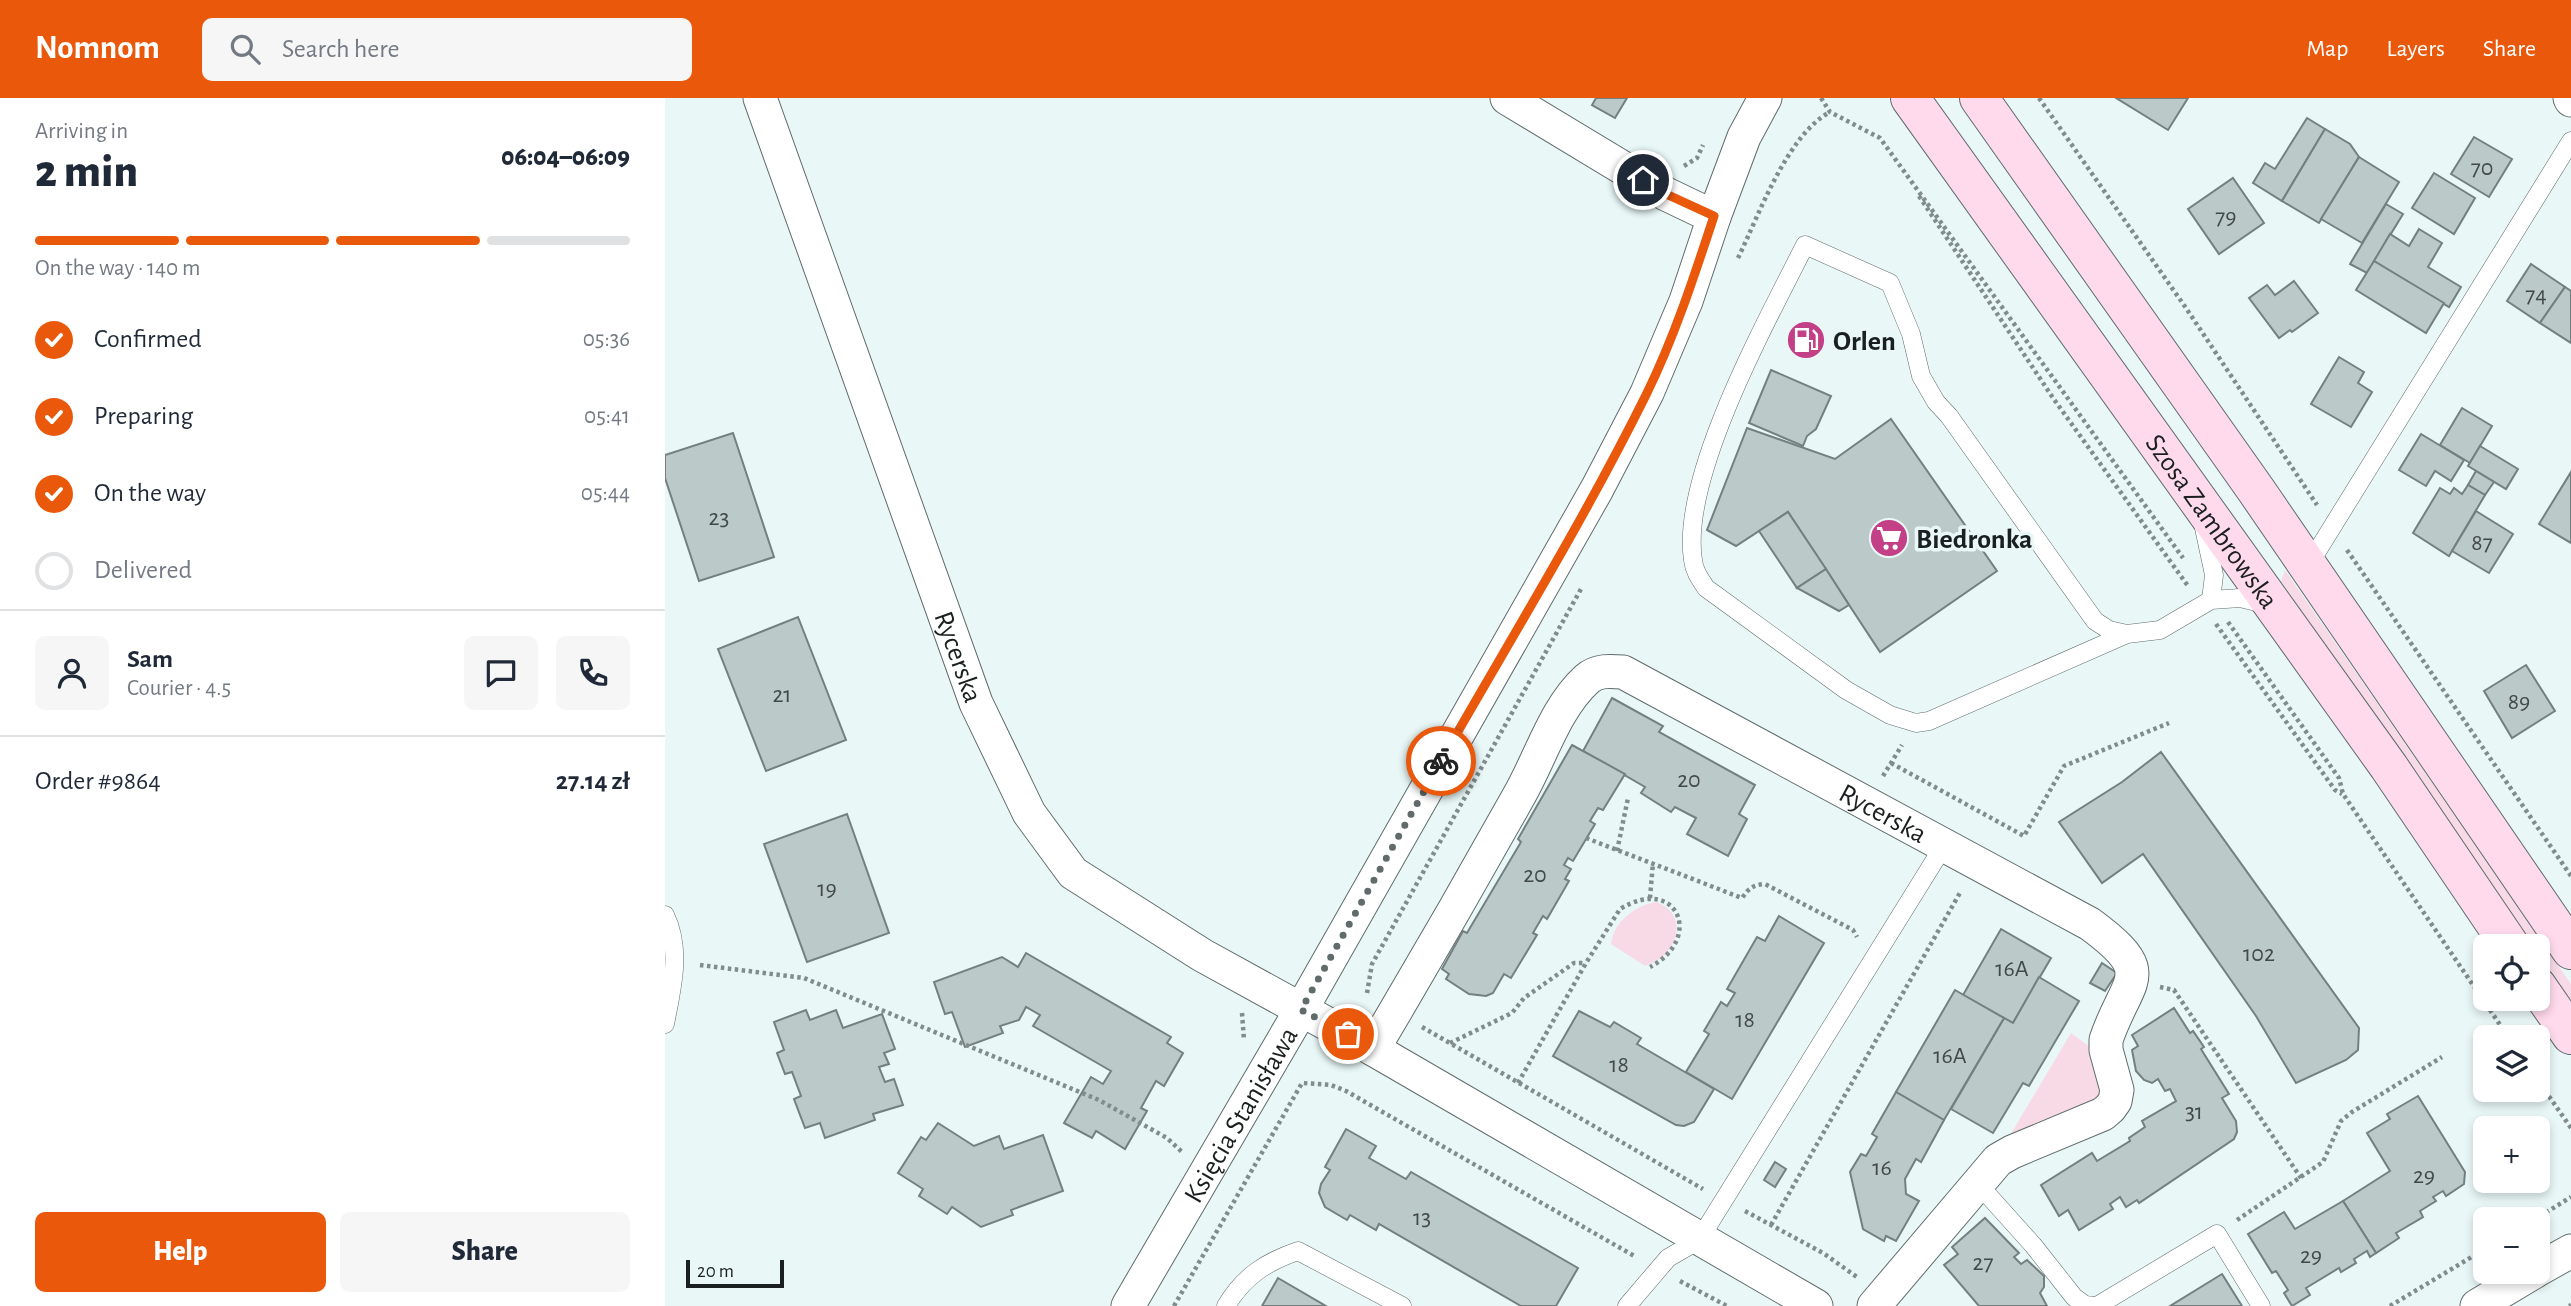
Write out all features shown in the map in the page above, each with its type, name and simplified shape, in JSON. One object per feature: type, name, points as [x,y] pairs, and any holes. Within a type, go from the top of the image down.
[{"type":"main road","name":"Szosa Zambrowska","points":[[1910,98],[2389,767],[2502,934]]},
{"type":"main road","name":"Szosa Zambrowska","points":[[1979,98],[2308,566],[2571,950]]},
{"type":"main road","points":[[2091,353],[2110,356],[2119,353],[2133,339],[2136,320]]},
{"type":"main road","points":[[2550,1005],[2571,1035]]},
{"type":"street","name":"Rycerska","points":[[760,98],[976,703],[1028,813],[1073,873],[1202,955],[1373,1049],[1816,1306]]},
{"type":"street","points":[[1507,98],[1666,194],[1714,216]]},
{"type":"street","name":"Księcia Stanisława","points":[[1128,1306],[1301,1010],[1647,393],[1686,301],[1744,137],[1765,98]]},
{"type":"street","name":"Rycerska","points":[[1373,1049],[1521,793],[1560,716],[1589,676],[1606,671],[1623,672],[2089,924],[2117,944],[2129,962],[2133,981]]},
{"type":"street","points":[[1877,1302],[1999,1160],[2103,1114],[2115,1101],[2117,1090],[2106,1050],[2106,1040],[2133,981]]},
{"type":"street","points":[[2550,1263],[2571,1251]]},
{"type":"street","points":[[2477,1306],[2514,1284]]},
{"type":"lane","points":[[2308,566],[2571,141]]},
{"type":"lane","points":[[2127,634],[1929,721],[1916,723],[1890,715],[1846,690],[1706,588],[1697,575],[1693,561],[1693,527],[1702,477],[1732,397],[1805,245],[1890,283],[1911,334],[1921,376],[1936,402],[1949,416],[2095,621],[2109,631],[2127,634],[2160,630],[2206,602],[2240,598],[2272,605]]},
{"type":"lane","points":[[2195,498],[2210,548],[2214,575],[2206,602]]},
{"type":"lane","points":[[1627,1306],[1668,1258],[1699,1240],[1943,847]]},
{"type":"lane","points":[[665,915],[673,931],[676,957],[665,1024]]},
{"type":"lane","points":[[1979,1185],[2033,1245],[2074,1297],[2085,1305],[2096,1306],[2217,1234],[2261,1306]]},
{"type":"lane","points":[[1226,1306],[1249,1277],[1269,1261],[1298,1251],[1402,1306]]},
{"type":"path","points":[[1821,98],[1830,112],[1880,138],[2159,523],[2206,602],[2335,790],[2343,794]]},
{"type":"path","points":[[2039,98],[2186,308],[2571,876]]},
{"type":"path","points":[[1735,265],[1784,163],[1806,129],[1817,118],[1830,112]]},
{"type":"path","points":[[1880,138],[2053,398],[2339,778],[2343,794],[2500,1025]]},
{"type":"path","points":[[1666,194],[1673,170],[1688,165],[1697,158],[1705,141]]},
{"type":"path","points":[[1585,580],[1574,605],[1372,964],[1366,992],[1394,1013],[1723,1201],[1823,1253],[1877,1302]]},
{"type":"path","points":[[1865,804],[1916,723]]},
{"type":"path","points":[[1891,763],[2024,836],[2064,765],[2169,723]]},
{"type":"path","points":[[1617,851],[1628,798]]},
{"type":"path","points":[[1586,838],[1742,898],[1755,885],[1765,884],[1853,930],[1857,940]]},
{"type":"path","points":[[1650,898],[1653,863]]},
{"type":"path","points":[[1771,1225],[1963,889],[1970,887]]},
{"type":"path","points":[[1518,1083],[1620,909],[1629,904],[1658,898],[1672,904],[1679,916],[1681,927],[1675,945],[1661,962],[1650,967]]},
{"type":"path","points":[[676,957],[706,967],[804,978],[1099,1100],[1167,1138],[1187,1156]]},
{"type":"path","points":[[1450,1043],[1511,1013],[1524,998],[1574,963],[1586,963]]},
{"type":"path","points":[[2133,981],[2174,990],[2301,1178]]},
{"type":"path","points":[[2217,1234],[2323,1163],[2335,1131],[2346,1116],[2442,1058]]},
{"type":"path","points":[[1174,1306],[1302,1083],[1331,1085],[1346,1091],[1657,1269],[1727,1306]]},
{"type":"path","points":[[2550,1098],[2571,1128]]},
{"type":"path","points":[[2550,1210],[2571,1196]]},
{"type":"path","points":[[2390,1306],[2473,1256]]},
{"type":"shaded area","points":[[2285,570],[2536,934],[2524,934],[2281,581]]},
{"type":"shaded area","points":[[1656,902],[1671,913],[1677,927],[1676,935],[1661,958],[1645,966],[1611,944],[1616,929],[1627,916]]},
{"type":"shaded area","points":[[2550,954],[2571,984],[2571,1003],[2550,972]]},
{"type":"shaded area","points":[[2071,1033],[2090,1047],[2102,1097],[2009,1137]]},
{"type":"building","points":[[1596,98],[1627,98],[1615,118],[1592,105]]},
{"type":"building","points":[[2116,98],[2188,98],[2168,130]]},
{"type":"building","points":[[2307,118],[2325,129],[2282,201],[2253,183],[2265,163],[2275,169]]},
{"type":"building","points":[[2325,129],[2350,144],[2359,157],[2319,223],[2282,201]]},
{"type":"building","points":[[2474,137],[2512,159],[2489,197],[2451,174]]},
{"type":"building","points":[[2359,157],[2399,182],[2362,243],[2321,219]]},
{"type":"building","points":[[2434,173],[2475,198],[2454,234],[2412,208]]},
{"type":"building","points":[[2233,178],[2264,223],[2219,254],[2188,209]]},
{"type":"building","points":[[2386,204],[2403,214],[2367,273],[2350,264]]},
{"type":"building","points":[[2419,229],[2442,243],[2428,267],[2461,287],[2449,307],[2374,261],[2390,234],[2409,246]]},
{"type":"building","points":[[2374,261],[2444,303],[2426,333],[2356,290]]},
{"type":"building","points":[[2531,264],[2565,287],[2540,323],[2507,301]]},
{"type":"building","points":[[2294,281],[2318,313],[2279,338],[2249,298],[2267,285],[2275,295]]},
{"type":"building","points":[[2565,287],[2571,291],[2571,343],[2540,323]]},
{"type":"building","points":[[2339,357],[2364,372],[2358,383],[2372,392],[2351,427],[2311,404]]},
{"type":"building","points":[[1771,370],[1831,396],[1816,429],[1807,436],[1803,446],[1749,423]]},
{"type":"building","points":[[2462,408],[2492,426],[2470,463],[2440,445]]},
{"type":"building","name":"Biedronka","points":[[1891,419],[1997,571],[1880,652],[1788,512],[1736,546],[1707,530],[1747,428],[1835,459]]},
{"type":"building","points":[[733,433],[774,557],[699,581],[665,478],[665,455]]},
{"type":"building","points":[[2421,434],[2464,460],[2451,481],[2435,471],[2426,486],[2399,470]]},
{"type":"building","points":[[2480,446],[2518,469],[2506,489],[2468,466]]},
{"type":"building","points":[[2476,471],[2494,482],[2485,495],[2468,485]]},
{"type":"building","points":[[2571,472],[2571,543],[2539,524]]},
{"type":"building","points":[[2468,485],[2485,495],[2449,556],[2413,533],[2440,488],[2450,494],[2454,488],[2462,494]]},
{"type":"building","points":[[2476,511],[2513,534],[2489,573],[2452,551]]},
{"type":"building","points":[[1788,512],[1826,569],[1797,588],[1759,531]]},
{"type":"building","points":[[1826,569],[1849,605],[1839,611],[1797,588]]},
{"type":"building","points":[[798,617],[846,740],[766,771],[718,649]]},
{"type":"building","points":[[2526,665],[2555,711],[2512,738],[2484,691]]},
{"type":"building","points":[[1612,698],[1663,726],[1659,732],[1755,785],[1739,814],[1747,819],[1728,856],[1687,834],[1696,818],[1675,807],[1671,812],[1641,793],[1645,787],[1583,751]]},
{"type":"building","points":[[1572,745],[1625,774],[1603,810],[1598,808],[1590,821],[1595,824],[1573,861],[1568,858],[1564,865],[1571,869],[1565,879],[1569,881],[1547,919],[1543,916],[1533,933],[1537,935],[1511,978],[1504,974],[1493,993],[1486,996],[1469,994],[1446,979],[1449,974],[1442,969],[1463,931],[1467,933],[1521,842],[1518,839]]},
{"type":"building","points":[[2161,752],[2359,1028],[2358,1050],[2346,1060],[2296,1083],[2256,1016],[2143,854],[2102,883],[2059,822],[2122,782]]},
{"type":"building","points":[[847,814],[889,933],[807,962],[764,844]]},
{"type":"building","points":[[1779,916],[1824,943],[1732,1099],[1686,1072],[1709,1034],[1704,1031],[1721,1002],[1727,1006],[1735,993],[1727,989],[1757,937],[1765,941]]},
{"type":"building","points":[[2001,929],[2051,958],[2013,1023],[1963,995]]},
{"type":"building","points":[[1026,953],[1171,1037],[1167,1043],[1183,1053],[1164,1086],[1156,1081],[1141,1108],[1147,1111],[1125,1149],[1096,1131],[1092,1138],[1064,1123],[1091,1077],[1103,1084],[1111,1071],[1033,1026],[1040,1015],[1026,1007],[1019,1020],[1000,1026],[1003,1033],[965,1047],[952,1012],[945,1014],[934,982],[1002,957],[1018,967]]},
{"type":"building","points":[[2102,963],[2117,973],[2105,991],[2090,983]]},
{"type":"building","points":[[2039,977],[2079,1001],[2029,1086],[2023,1083],[1993,1133],[1951,1109],[2004,1018],[2013,1023]]},
{"type":"building","points":[[1955,990],[2004,1018],[1944,1120],[1896,1092]]},
{"type":"building","points":[[2174,1008],[2190,1033],[2193,1031],[2204,1047],[2201,1049],[2229,1094],[2222,1098],[2236,1121],[2237,1132],[2234,1139],[2139,1203],[2137,1200],[2126,1207],[2120,1197],[2110,1204],[2113,1209],[2079,1230],[2068,1210],[2059,1216],[2041,1185],[2092,1153],[2097,1161],[2130,1141],[2129,1138],[2145,1127],[2142,1121],[2176,1101],[2170,1089],[2165,1091],[2158,1079],[2152,1083],[2144,1080],[2136,1071],[2132,1050],[2138,1046],[2132,1035]]},
{"type":"building","points":[[806,1010],[810,1020],[836,1010],[843,1028],[882,1014],[895,1049],[884,1053],[889,1064],[879,1067],[885,1082],[894,1079],[903,1105],[873,1114],[875,1120],[825,1138],[820,1123],[805,1128],[794,1099],[801,1096],[792,1072],[785,1074],[777,1053],[784,1050],[774,1022]]},
{"type":"building","points":[[1579,1011],[1610,1027],[1614,1022],[1641,1038],[1637,1044],[1714,1089],[1694,1122],[1684,1126],[1676,1125],[1553,1056]]},
{"type":"building","points":[[1896,1092],[1944,1120],[1921,1162],[1916,1159],[1905,1179],[1906,1194],[1919,1201],[1896,1241],[1886,1236],[1884,1241],[1863,1229],[1850,1172],[1861,1154],[1866,1156],[1877,1137],[1872,1134]]},
{"type":"building","points":[[2418,1096],[2465,1172],[2464,1184],[2446,1196],[2443,1191],[2433,1197],[2436,1201],[2420,1211],[2423,1217],[2396,1233],[2399,1238],[2376,1253],[2343,1201],[2390,1171],[2367,1133],[2390,1119],[2387,1114]]},
{"type":"building","points":[[938,1123],[974,1146],[999,1136],[1004,1149],[1043,1135],[1063,1191],[1011,1210],[1013,1215],[981,1227],[952,1207],[947,1214],[919,1196],[923,1189],[898,1173],[921,1137],[926,1140]]},
{"type":"building","points":[[1346,1129],[1376,1146],[1369,1158],[1406,1179],[1411,1172],[1578,1268],[1556,1306],[1521,1306],[1379,1224],[1376,1230],[1350,1215],[1347,1220],[1325,1207],[1319,1193],[1330,1170],[1325,1167]]},
{"type":"building","points":[[1775,1162],[1786,1169],[1775,1187],[1764,1180]]},
{"type":"building","points":[[2343,1201],[2376,1253],[2370,1257],[2367,1251],[2354,1259],[2356,1263],[2341,1272],[2339,1268],[2306,1288],[2310,1295],[2292,1306],[2284,1293],[2288,1290],[2276,1271],[2272,1273],[2248,1234],[2284,1212],[2295,1229]]},
{"type":"building","points":[[1985,1218],[2019,1253],[2014,1257],[2021,1264],[2027,1260],[2044,1276],[2044,1287],[2040,1293],[2047,1306],[1979,1306],[1944,1265],[1958,1254],[1952,1247]]},
{"type":"building","points":[[2222,1274],[2242,1306],[2170,1306]]},
{"type":"building","points":[[1278,1278],[1326,1306],[1262,1306]]},
{"type":"way so far","points":[[1348,1034],[1301,1010],[1441,761]]},
{"type":"place","name":"Orlen","points":[[1806,340]]},
{"type":"place","name":"Biedronka","points":[[1889,538]]},
{"type":"route","points":[[1441,761],[1597,489],[1647,393],[1686,301],[1714,216],[1643,180]]}]
